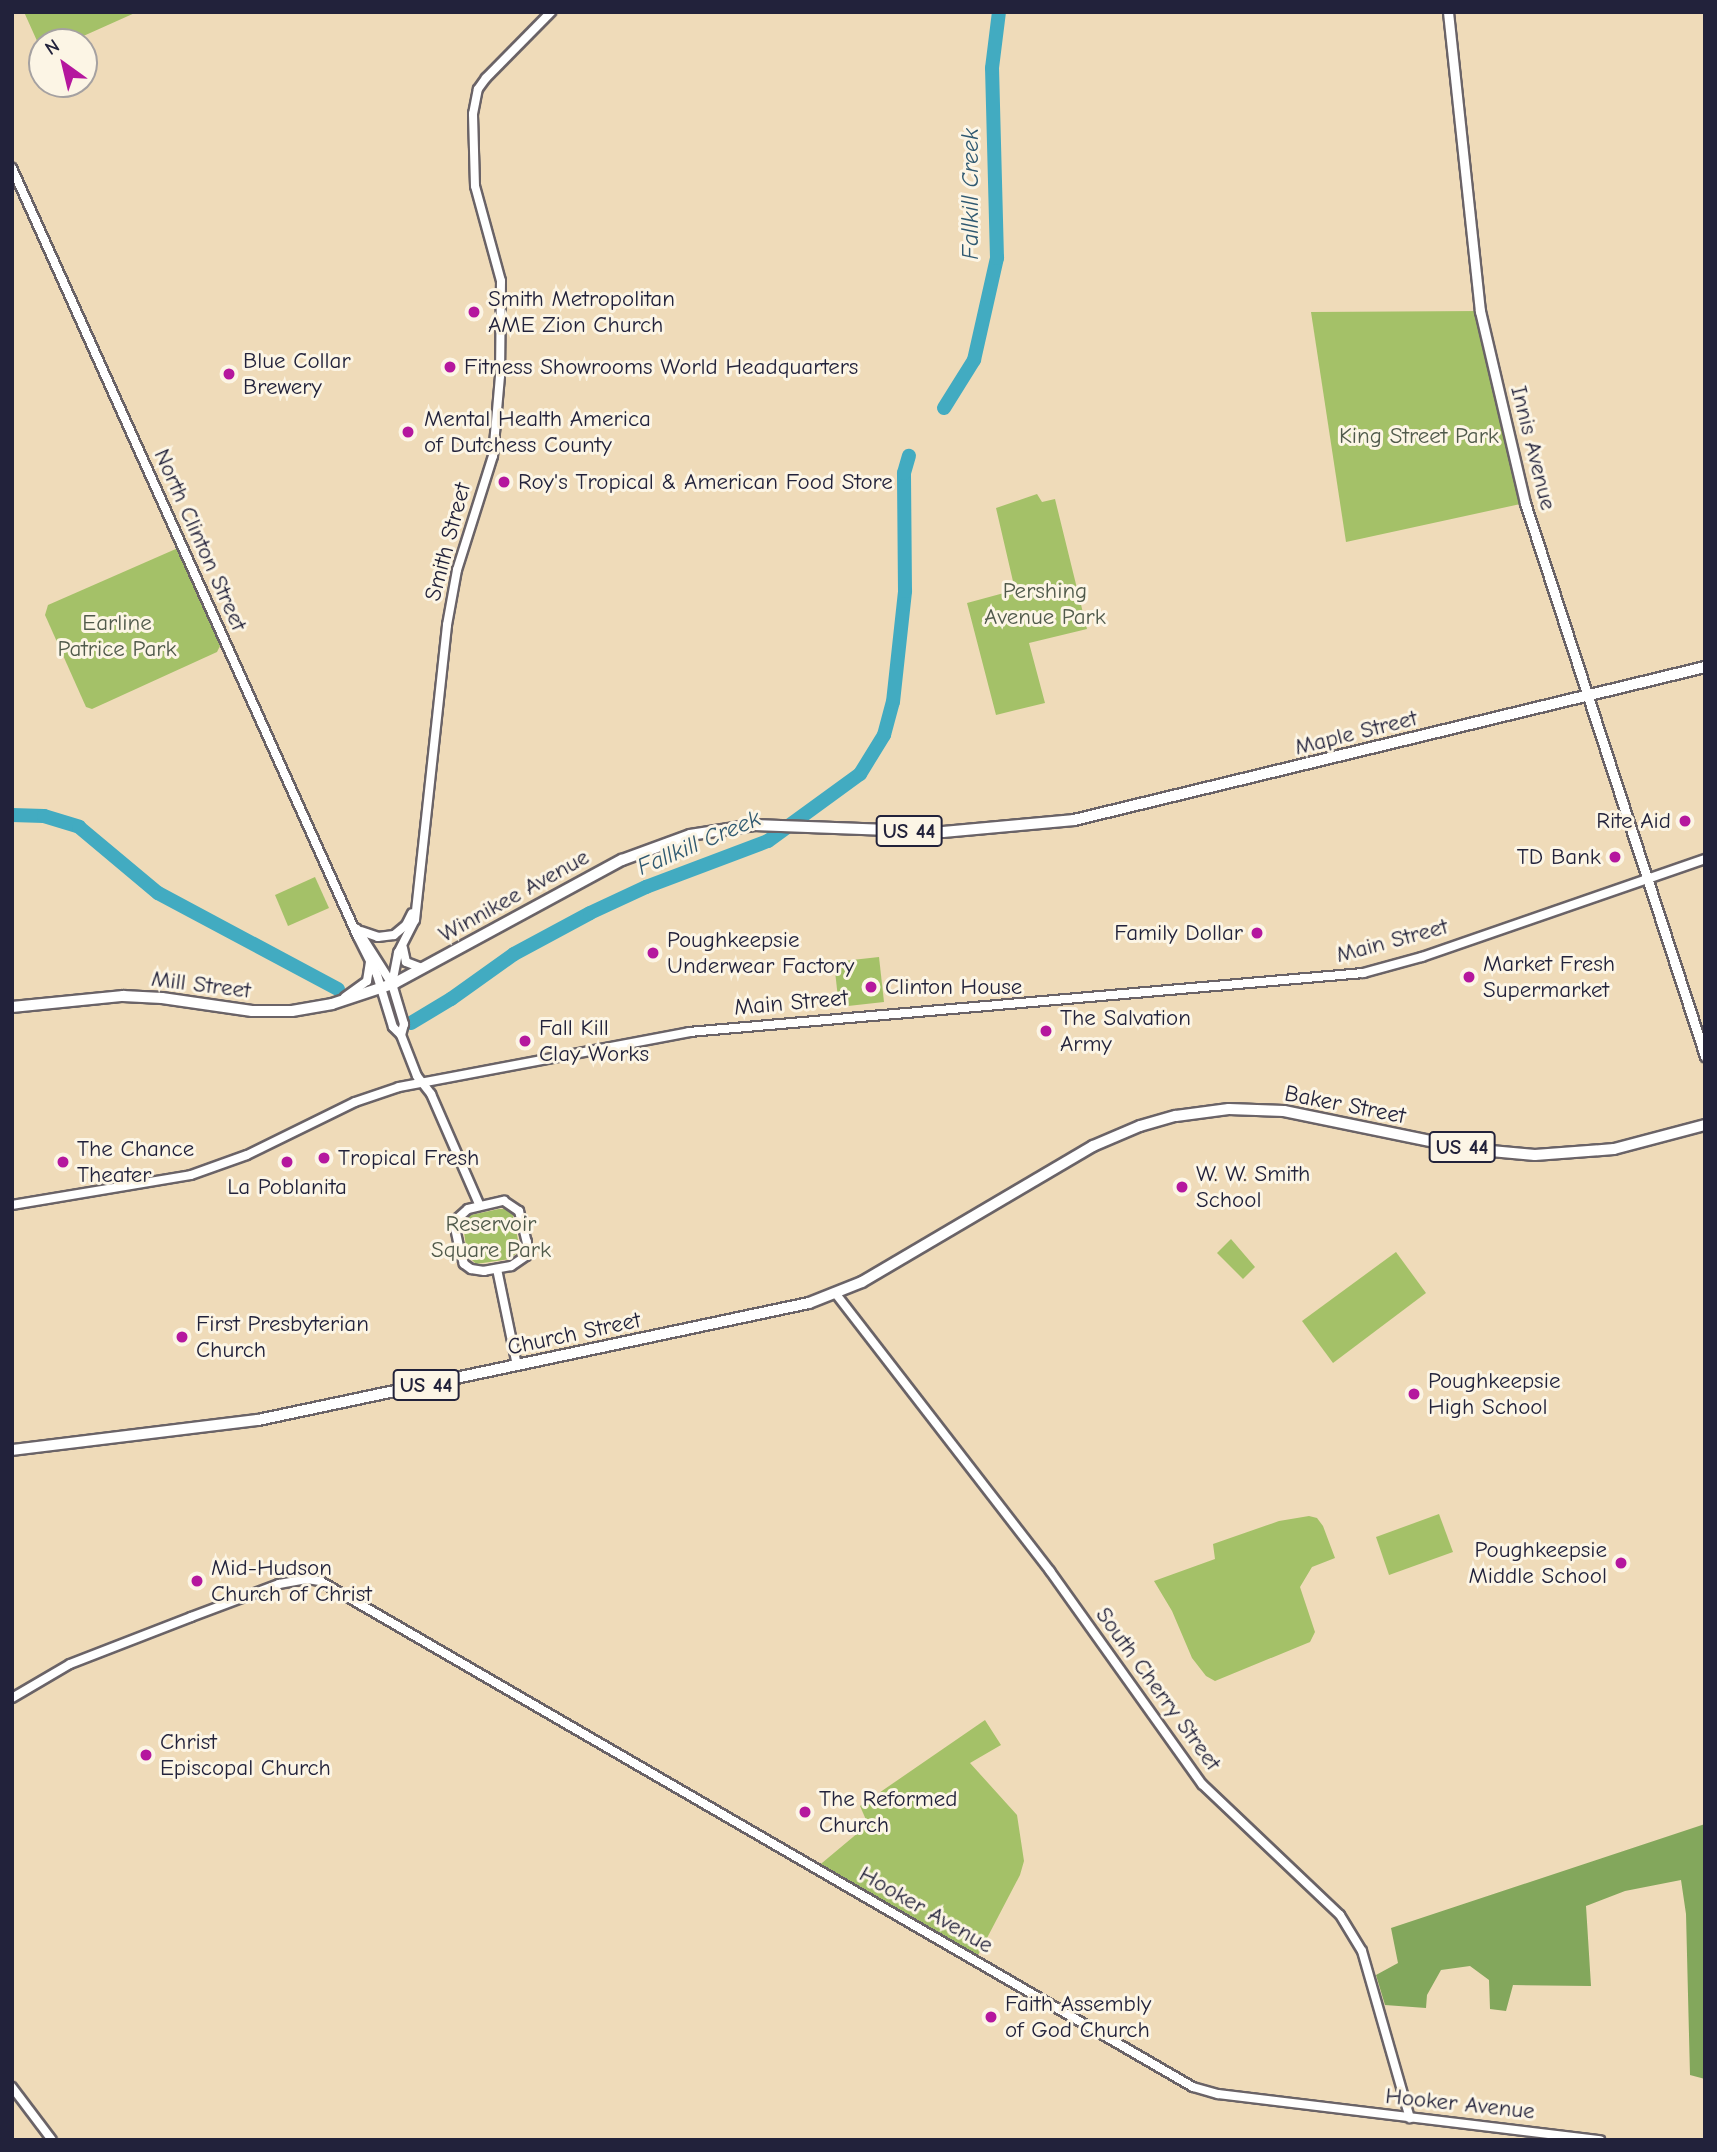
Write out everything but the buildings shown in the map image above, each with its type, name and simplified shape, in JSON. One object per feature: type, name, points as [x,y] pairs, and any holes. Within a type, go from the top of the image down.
[{"type":"highway","name":"Maple Street","points":[[666,842],[730,827],[778,824],[930,832],[1015,828],[1127,809],[1705,667]]},
{"type":"highway","name":"Winnikee Avenue","points":[[387,986],[599,872],[666,842]]},
{"type":"highway","name":"Mill Street","points":[[12,1007],[116,996],[162,998],[252,1012],[292,1011],[332,1004],[387,986]]},
{"type":"highway","name":"Baker Street","points":[[1104,1140],[1161,1119],[1229,1109],[1299,1113],[1456,1146],[1535,1155],[1614,1149],[1705,1125]]},
{"type":"highway","name":"Church Street","points":[[12,1450],[258,1420],[771,1313],[835,1294],[1104,1140]]},
{"type":"main road","name":"Innis Avenue","points":[[1448,12],[1483,328],[1525,503],[1705,1056]]},
{"type":"street","name":"Smith Street","points":[[387,986],[397,957],[414,925],[414,906],[453,589],[493,456],[500,376],[502,281],[475,186],[473,114],[478,89],[486,78],[551,12]]},
{"type":"street","name":"North Clinton Street","points":[[12,168],[368,956],[387,986]]},
{"type":"street","name":"Main Street","points":[[12,1205],[191,1175],[277,1142],[371,1096],[422,1082],[689,1032],[1337,977],[1422,957],[1705,859]]},
{"type":"street","points":[[355,927],[373,937],[394,935],[406,925],[414,906]]},
{"type":"street","name":"North Clinton Street","points":[[355,927],[368,942],[387,986],[393,1027],[401,1035],[422,1082],[431,1094],[480,1206]]},
{"type":"street","points":[[405,942],[402,952],[406,962],[415,967],[424,967]]},
{"type":"street","points":[[332,1004],[367,981],[370,968],[368,956]]},
{"type":"street","points":[[508,1202],[516,1208],[520,1216],[527,1242],[526,1256],[516,1264],[496,1269],[471,1269],[464,1264],[455,1227],[464,1211],[508,1202]]},
{"type":"street","points":[[496,1269],[517,1366]]},
{"type":"street","name":"South Cherry Street","points":[[835,1294],[1050,1571],[1202,1784],[1340,1915],[1362,1951],[1410,2119]]},
{"type":"street","name":"Hooker Avenue","points":[[12,1698],[70,1664],[279,1584],[307,1579],[341,1591],[1186,2084],[1206,2092],[1410,2119],[1600,2140]]},
{"type":"street","points":[[12,2087],[52,2140]]},
{"type":"green space","points":[[24,12],[137,12],[98,29],[31,28]]},
{"type":"green space","name":"King Street Park","points":[[1480,311],[1525,503],[1346,542],[1311,312]]},
{"type":"green space","name":"Pershing Avenue Park","points":[[1037,494],[1042,502],[1055,499],[1087,629],[1029,643],[1045,703],[996,715],[967,603],[1015,590],[996,508]]},
{"type":"green space","name":"Earline Patrice Park","points":[[178,548],[221,644],[217,652],[92,709],[86,707],[45,615],[48,605]]},
{"type":"green space","points":[[315,877],[329,908],[288,926],[275,895]]},
{"type":"green space","points":[[879,957],[884,1002],[839,1007],[834,962]]},
{"type":"green space","name":"Reservoir Square Park","points":[[506,1209],[513,1215],[520,1250],[510,1259],[476,1264],[467,1255],[463,1223],[471,1215]]},
{"type":"green space","points":[[1231,1239],[1255,1267],[1243,1279],[1217,1253]]},
{"type":"green space","points":[[1396,1252],[1426,1293],[1333,1363],[1302,1321]]},
{"type":"green space","points":[[1439,1514],[1453,1552],[1389,1575],[1376,1537]]},
{"type":"green space","points":[[1309,1516],[1317,1518],[1323,1526],[1335,1558],[1312,1567],[1300,1587],[1315,1632],[1310,1642],[1215,1681],[1206,1676],[1192,1658],[1172,1611],[1154,1581],[1215,1559],[1213,1544],[1279,1521]]},
{"type":"green space","points":[[985,1720],[1001,1745],[970,1763],[1017,1815],[1024,1861],[1020,1875],[975,1961],[816,1868],[865,1827],[867,1822],[860,1806]]},
{"type":"green space","points":[[1705,1824],[1705,2079],[1690,2075],[1686,1914],[1681,1880],[1625,1891],[1586,1906],[1591,1986],[1513,1985],[1506,2011],[1490,2009],[1489,1980],[1470,1966],[1441,1970],[1427,1995],[1426,2008],[1385,2005],[1376,1975],[1398,1963],[1391,1928]]},
{"type":"waterway","name":"Fallkill Creek","points":[[944,408],[974,360],[997,258],[992,68],[999,12]]},
{"type":"waterway","name":"Fallkill Creek","points":[[411,1023],[451,999],[514,954],[590,913],[646,887],[768,841],[860,774],[884,735],[893,702],[905,591],[904,473],[909,456]]},
{"type":"waterway","name":"Fallkill Creek","points":[[12,815],[44,816],[79,827],[158,893],[338,989]]},
{"type":"place","name":"Smith Metropolitan AME Zion Church","points":[[474,312]]},
{"type":"place","name":"Fitness Showrooms World Headquarters","points":[[450,367]]},
{"type":"place","name":"Blue Collar Brewery","points":[[229,374]]},
{"type":"place","name":"Mental Health America of Dutchess County","points":[[408,432]]},
{"type":"place","name":"Roy's Tropical & American Food Store","points":[[504,482]]},
{"type":"place","name":"Rite Aid","points":[[1685,821]]},
{"type":"place","name":"TD Bank","points":[[1615,857]]},
{"type":"place","name":"Family Dollar","points":[[1257,933]]},
{"type":"place","name":"Poughkeepsie Underwear Factory","points":[[653,953]]},
{"type":"place","name":"Market Fresh Supermarket","points":[[1469,977]]},
{"type":"place","name":"Clinton House","points":[[871,987]]},
{"type":"place","name":"The Salvation Army","points":[[1046,1031]]},
{"type":"place","name":"Fall Kill Clay Works","points":[[525,1041]]},
{"type":"place","name":"Tropical Fresh","points":[[324,1158]]},
{"type":"place","name":"The Chance Theater","points":[[63,1162]]},
{"type":"place","name":"La Poblanita","points":[[287,1162]]},
{"type":"place","name":"W. W. Smith School","points":[[1182,1187]]},
{"type":"place","name":"First Presbyterian Church","points":[[182,1337]]},
{"type":"place","name":"Poughkeepsie High School","points":[[1414,1394]]},
{"type":"place","name":"Poughkeepsie Middle School","points":[[1621,1563]]},
{"type":"place","name":"Mid-Hudson Church of Christ","points":[[197,1581]]},
{"type":"place","name":"Christ Episcopal Church","points":[[146,1755]]},
{"type":"place","name":"The Reformed Church","points":[[805,1812]]},
{"type":"place","name":"Faith Assembly of God Church","points":[[991,2017]]}]
